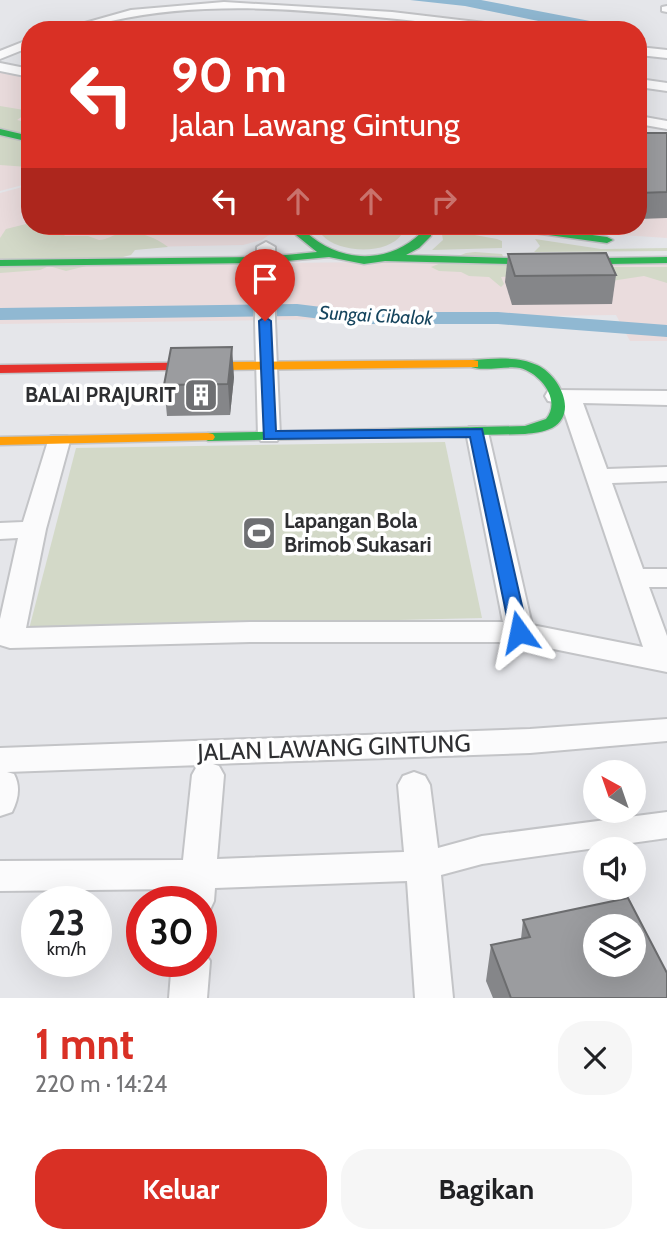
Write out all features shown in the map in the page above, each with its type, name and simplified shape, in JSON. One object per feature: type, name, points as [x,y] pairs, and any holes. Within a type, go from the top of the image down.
[{"type":"main road","points":[[0,119],[21,123]]},
{"type":"main road","points":[[0,132],[21,137]]},
{"type":"main road","points":[[0,263],[265,254],[299,235]]},
{"type":"main road","points":[[305,235],[327,254]]},
{"type":"main road","points":[[383,258],[401,254],[424,242],[427,235]]},
{"type":"main road","points":[[562,235],[625,240]]},
{"type":"main road","points":[[0,255],[327,254],[364,259],[550,262],[667,260]]},
{"type":"main road","points":[[0,369],[520,363],[534,367],[563,396],[553,422],[543,427],[477,432],[0,441]]},
{"type":"street","points":[[90,21],[133,9],[169,3],[243,4],[407,15],[447,21]]},
{"type":"street","points":[[342,11],[358,21]]},
{"type":"street","points":[[386,21],[407,15]]},
{"type":"street","points":[[0,55],[21,47]]},
{"type":"street","points":[[647,53],[667,54]]},
{"type":"street","points":[[0,68],[21,72]]},
{"type":"street","points":[[647,84],[667,87]]},
{"type":"street","points":[[647,121],[667,125]]},
{"type":"street","points":[[265,254],[269,436]]},
{"type":"street","points":[[664,662],[597,476],[563,396],[665,403]]},
{"type":"street","points":[[477,432],[519,632]]},
{"type":"street","points":[[58,441],[5,638],[250,632],[519,632],[664,662]]},
{"type":"street","points":[[597,476],[667,474]]},
{"type":"street","points":[[0,531],[33,529]]},
{"type":"street","points":[[633,578],[667,578]]},
{"type":"street","name":"JALAN LAWANG GINTUNG","points":[[1,782],[667,730]]},
{"type":"street","name":"JALAN LAWANG GINTUNG","points":[[197,886],[208,775]]},
{"type":"street","points":[[414,785],[433,998]]},
{"type":"street","points":[[217,886],[423,866],[482,850],[667,825]]},
{"type":"street","points":[[0,876],[164,886]]},
{"type":"street","points":[[188,998],[190,977]]},
{"type":"shaded area","points":[[0,67],[21,71],[21,185],[0,191]]},
{"type":"shaded area","points":[[647,152],[667,152],[667,238],[622,235],[647,235]]},
{"type":"shaded area","points":[[21,187],[21,235],[269,235],[262,240],[243,245],[0,250],[0,193]]},
{"type":"shaded area","points":[[667,259],[667,341],[630,341],[616,315],[0,324],[0,266]]},
{"type":"green space","points":[[0,106],[21,110],[21,117],[17,120],[21,121],[21,166],[0,165]]},
{"type":"green space","points":[[21,225],[21,235],[88,236],[99,240],[115,235],[143,235],[168,247],[135,250],[131,255],[66,271],[49,266],[40,270],[0,273],[0,238],[6,229]]},
{"type":"green space","points":[[322,235],[401,235],[385,246],[362,250],[339,246]]},
{"type":"green space","points":[[442,235],[475,235],[502,241],[502,248],[432,250],[443,240]]},
{"type":"green space","points":[[535,239],[601,249],[667,248],[667,251],[534,252],[540,246]]},
{"type":"green space","points":[[466,253],[502,254],[512,276],[501,277],[504,284],[501,287],[489,277],[439,271],[431,267]]},
{"type":"green space","points":[[612,267],[667,267],[667,283],[644,276],[611,281]]},
{"type":"green space","name":"Lapangan Bola Brimob Sukasari","points":[[445,442],[482,618],[29,629],[76,448]]},
{"type":"water","points":[[410,0],[481,0],[590,21],[538,21],[465,6]]},
{"type":"building","points":[[647,133],[667,133],[667,192],[647,193]]},
{"type":"building","points":[[606,253],[616,275],[515,276],[508,254]]},
{"type":"building","points":[[232,347],[228,384],[164,385],[171,348]]},
{"type":"building","points":[[629,900],[636,914],[583,914],[583,977],[646,977],[646,933],[667,973],[667,998],[511,998],[491,945],[530,937],[523,920]]},
{"type":"waterway","name":"Sungai Cibalok","points":[[0,314],[297,310],[362,318],[498,318],[667,331]]},
{"type":"traffic: fast","points":[[0,132],[21,137]]},
{"type":"traffic: fast","points":[[302,235],[312,245],[328,253],[364,260],[399,254],[415,246],[426,235]]},
{"type":"traffic: fast","points":[[571,235],[607,240]]},
{"type":"traffic: fast","points":[[0,263],[265,260],[327,254]]},
{"type":"traffic: fast","points":[[383,258],[550,262],[667,260]]},
{"type":"traffic: fast","points":[[208,437],[525,430],[546,426],[556,416],[559,408],[556,392],[546,377],[533,368],[511,363],[473,364]]},
{"type":"traffic: slow","points":[[224,366],[473,364]]},
{"type":"traffic: slow","points":[[0,441],[208,437]]},
{"type":"traffic: jam","points":[[0,369],[224,366]]},
{"type":"place","name":"BALAI PRAJURIT","points":[[201,395]]},
{"type":"place","name":"Lapangan Bola Brimob Sukasari","points":[[259,533]]},
{"type":"route","points":[[265,321],[269,436],[477,432],[519,632]]}]
